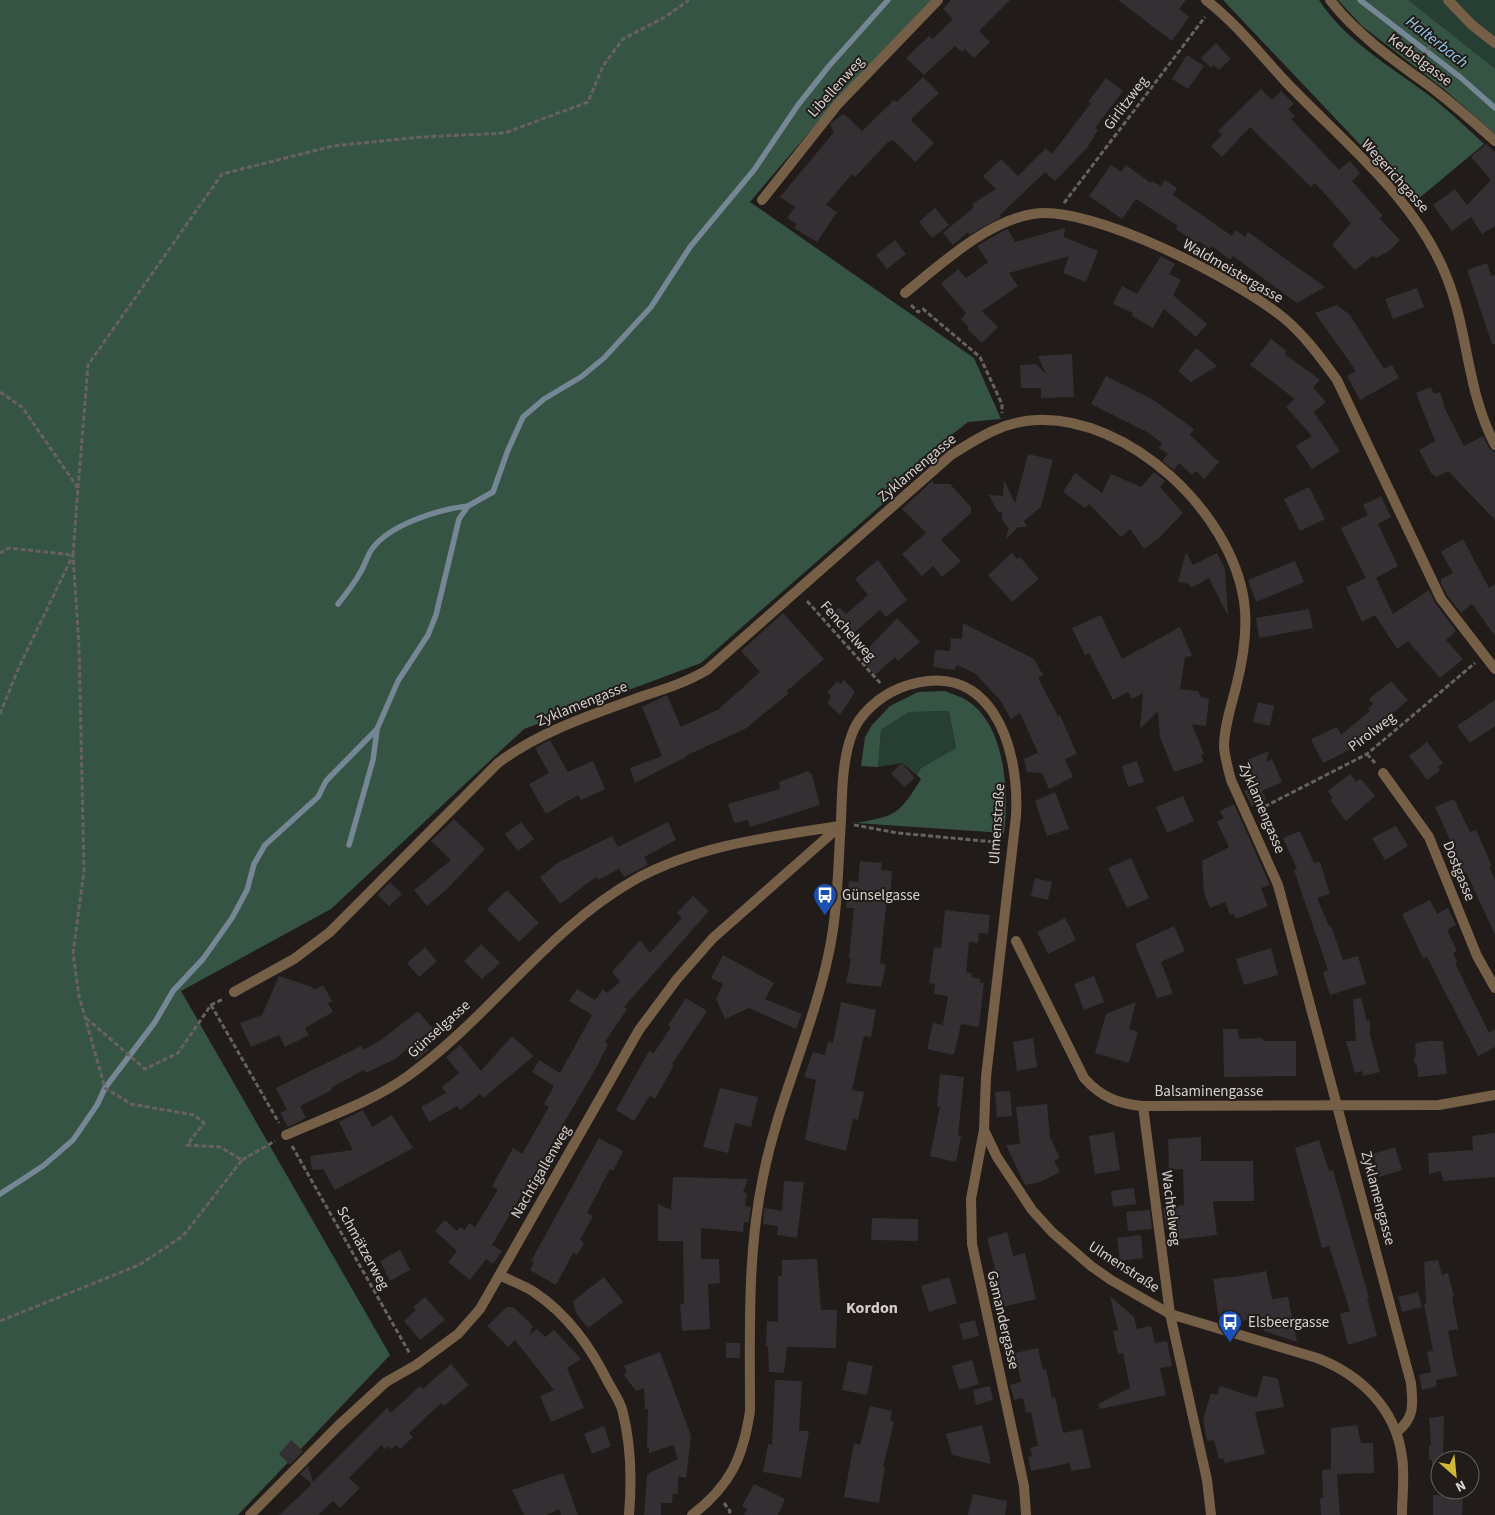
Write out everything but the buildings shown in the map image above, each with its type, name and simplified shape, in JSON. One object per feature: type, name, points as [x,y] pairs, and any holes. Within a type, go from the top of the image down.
[{"type":"street","name":"Libellenweg","points":[[762,200],[838,104],[938,0]]},
{"type":"street","name":"Kerbelgasse","points":[[1330,0],[1354,27],[1410,73],[1448,100],[1495,141]]},
{"type":"street","points":[[1448,0],[1472,24],[1495,43]]},
{"type":"street","name":"Wegerichgasse","points":[[1210,3],[1397,196],[1422,229],[1448,280],[1476,399],[1484,423],[1495,445]]},
{"type":"street","name":"Waldmeistergasse","points":[[904,293],[953,255],[1012,218],[1056,213],[1083,219],[1140,238],[1195,265],[1249,295],[1284,319],[1314,348],[1337,380],[1441,599],[1495,669]]},
{"type":"street","name":"Zyklamengasse","points":[[234,992],[294,959],[330,932],[498,763],[516,750],[561,726],[695,677],[719,661],[951,455],[988,432],[1008,424],[1037,420],[1065,421],[1092,428],[1138,452],[1162,468],[1201,507],[1215,530],[1239,579],[1244,602],[1241,665],[1228,714],[1224,746],[1231,780],[1248,814],[1278,885],[1339,1106],[1411,1383],[1413,1403],[1408,1422],[1397,1432]]},
{"type":"street","name":"Ulmenstraße","points":[[692,1515],[717,1493],[734,1470],[742,1451],[747,1430],[750,1411],[750,1264],[755,1220],[771,1143],[810,1022],[829,953],[839,860],[844,774],[852,732],[867,710],[889,692],[918,682],[940,679],[960,684],[974,691],[988,705],[1007,740],[1014,765],[1017,793],[986,1077],[984,1130],[1012,1182],[1032,1210],[1052,1232],[1091,1266],[1170,1314],[1339,1366],[1372,1394],[1397,1432],[1402,1458],[1402,1515]]},
{"type":"street","name":"Dostgasse","points":[[1383,773],[1429,837],[1477,956],[1495,988]]},
{"type":"street","name":"Günselgasse","points":[[286,1135],[381,1092],[407,1077],[469,1025],[536,956],[567,929],[603,900],[636,879],[673,862],[710,850],[748,840],[840,824]]},
{"type":"street","name":"Nachtigallenweg","points":[[250,1515],[338,1426],[386,1382],[416,1365],[458,1334],[480,1309],[639,1030],[677,979],[726,925],[840,824]]},
{"type":"street","name":"Balsaminengasse","points":[[1016,941],[1084,1078],[1098,1093],[1110,1100],[1126,1105],[1143,1106],[1439,1105],[1495,1095]]},
{"type":"street","name":"Wachtelweg","points":[[1143,1106],[1170,1314]]},
{"type":"street","name":"Gamandergasse","points":[[984,1130],[971,1199],[972,1244],[1024,1486],[1026,1515]]},
{"type":"street","points":[[500,1275],[533,1292],[556,1309],[577,1330],[594,1354],[621,1407],[628,1438],[631,1486],[629,1515]]},
{"type":"street","points":[[1170,1314],[1207,1480],[1211,1515]]},
{"type":"path","points":[[242,1160],[220,1147],[188,1145],[204,1123],[194,1115],[131,1104],[105,1088],[79,996],[74,952],[84,871],[79,646],[73,556],[88,365],[222,174],[333,146],[422,137],[505,133],[588,102],[603,66],[623,39],[665,17],[689,0]]},
{"type":"path","name":"Girlitzweg","points":[[1056,213],[1210,3]]},
{"type":"path","points":[[1410,73],[1435,40]]},
{"type":"path","points":[[917,299],[910,305],[918,312],[923,309],[980,357],[1002,404],[1001,412],[1008,424]]},
{"type":"path","points":[[0,392],[22,407],[78,488]]},
{"type":"path","points":[[0,553],[10,548],[73,556]]},
{"type":"path","points":[[0,714],[19,667],[73,556]]},
{"type":"path","name":"Fenchelweg","points":[[798,592],[882,685]]},
{"type":"path","name":"Pirolweg","points":[[1248,814],[1367,754],[1484,656]]},
{"type":"path","points":[[840,824],[898,834],[995,842]]},
{"type":"path","name":"Schmätzerweg","points":[[86,1017],[145,1069],[178,1053],[211,1005],[416,1365]]},
{"type":"path","points":[[0,1321],[139,1265],[183,1236],[242,1160],[286,1135]]},
{"type":"path","points":[[725,1504],[730,1511],[729,1515]]},
{"type":"green space","points":[[0,0],[932,0],[840,96],[750,202],[974,358],[1001,419],[968,422],[923,457],[903,486],[701,663],[524,729],[331,909],[181,991],[390,1355],[238,1515],[0,1515]]},
{"type":"green space","points":[[1223,0],[1319,0],[1329,14],[1354,39],[1382,62],[1434,99],[1484,144],[1417,200],[1408,195]]},
{"type":"green space","points":[[1338,0],[1408,0],[1495,69],[1495,134],[1445,90],[1362,26]]},
{"type":"green space","points":[[1393,0],[1495,0],[1495,96]]},
{"type":"green space","points":[[945,691],[964,699],[979,711],[990,725],[1002,760],[1005,780],[1004,833],[856,823],[880,818],[896,811],[907,800],[921,779],[917,775],[921,768],[956,748],[949,711],[909,712],[881,730],[878,767],[861,766],[865,737],[872,725],[890,706],[918,692]]},
{"type":"green space","points":[[949,711],[956,748],[921,768],[917,775],[902,763],[878,767],[881,730],[909,712]]},
{"type":"waterway","points":[[0,1194],[43,1166],[73,1140],[97,1105],[105,1088],[155,1022],[173,991],[203,959],[232,918],[247,890],[254,864],[265,845],[318,797],[326,781],[377,729],[398,681],[428,635],[436,615],[459,519],[468,506],[493,492],[508,450],[523,417],[544,399],[581,377],[604,358],[651,307],[690,247],[754,170],[798,105],[829,66],[888,0]]},
{"type":"waterway","name":"Halterbach","points":[[1360,0],[1460,77],[1495,108]]},
{"type":"waterway","points":[[338,604],[358,577],[372,549],[380,540],[416,519],[444,510],[468,506]]},
{"type":"waterway","points":[[349,845],[373,760],[377,730]]},
{"type":"place","name":"Günselgasse","points":[[825,916]]},
{"type":"place","name":"Elsbeergasse","points":[[1230,1343]]},
{"type":"district","name":"Kordon","points":[[872,1308]]}]
